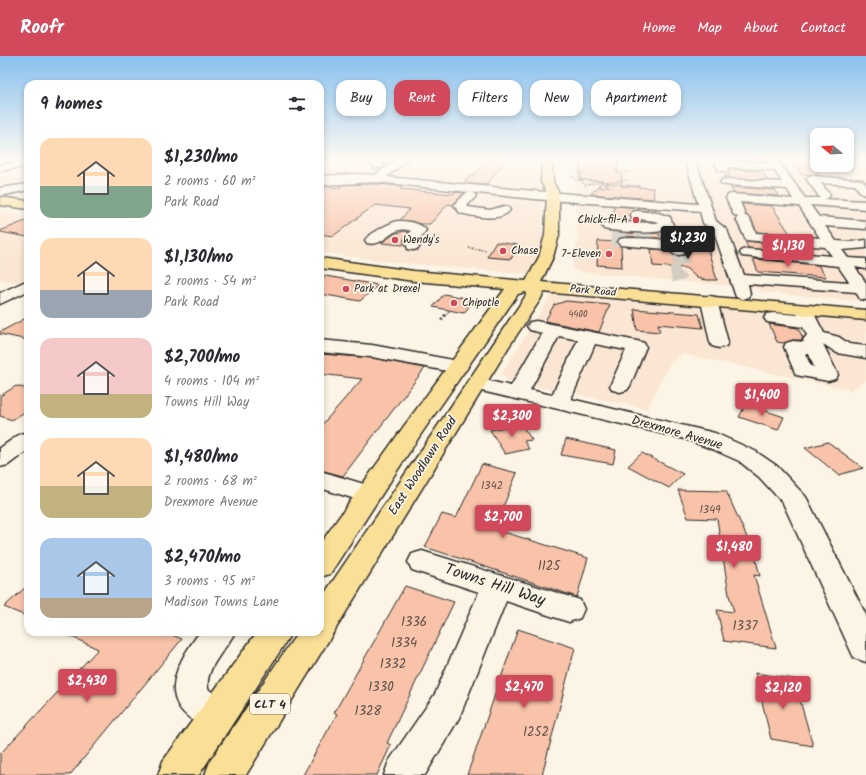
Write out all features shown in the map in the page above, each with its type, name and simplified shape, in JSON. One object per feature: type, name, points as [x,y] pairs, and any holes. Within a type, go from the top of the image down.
[{"type":"main road","name":"East Woodlawn Road","points":[[324,560],[412,431],[467,376],[499,348],[532,300],[534,294],[534,281],[551,244],[555,193]]},
{"type":"main road","points":[[0,201],[24,204]]},
{"type":"main road","points":[[0,209],[24,212]]},
{"type":"main road","name":"Park Road","points":[[324,254],[709,301],[812,329],[866,315]]},
{"type":"main road","name":"Park Road","points":[[324,264],[397,274],[534,281],[740,286],[866,306]]},
{"type":"main road","name":"East Woodlawn Road","points":[[324,619],[467,376],[512,291],[534,281]]},
{"type":"main road","points":[[177,775],[272,636]]},
{"type":"main road","name":"CLT 4","points":[[224,775],[313,636]]},
{"type":"street","points":[[576,193],[706,208]]},
{"type":"street","points":[[701,193],[710,223],[720,230],[740,286],[862,286]]},
{"type":"street","points":[[731,193],[752,237],[805,207],[824,194],[866,197]]},
{"type":"street","points":[[753,193],[775,201],[805,207],[848,209],[848,204]]},
{"type":"street","points":[[759,193],[805,207],[848,224],[866,225]]},
{"type":"street","points":[[777,193],[805,207],[866,234]]},
{"type":"street","points":[[470,196],[460,205],[464,210],[499,213],[507,206]]},
{"type":"street","points":[[775,201],[782,212]]},
{"type":"street","points":[[848,204],[866,205]]},
{"type":"street","points":[[848,204],[866,219]]},
{"type":"street","points":[[743,221],[800,228],[805,207]]},
{"type":"street","points":[[805,207],[851,246],[866,244]]},
{"type":"street","points":[[805,207],[843,262],[862,286]]},
{"type":"street","points":[[609,226],[657,228],[666,225],[665,220],[659,217],[614,212]]},
{"type":"street","points":[[372,240],[380,237],[393,227],[411,227],[419,230],[412,240],[412,246]]},
{"type":"street","points":[[626,242],[669,246],[679,251]]},
{"type":"street","points":[[746,253],[864,263]]},
{"type":"street","points":[[0,299],[24,287]]},
{"type":"street","points":[[709,301],[719,342]]},
{"type":"street","points":[[773,318],[812,329],[844,349],[866,352]]},
{"type":"street","points":[[517,394],[545,328],[589,337],[637,341],[620,386]]},
{"type":"street","points":[[559,403],[589,337]]},
{"type":"street","name":"Drexmore Avenue","points":[[324,346],[372,351],[467,376],[517,394],[676,430],[716,442],[747,456],[771,473],[786,489],[797,504],[866,648]]},
{"type":"street","points":[[0,459],[24,442]]},
{"type":"street","points":[[324,480],[355,490]]},
{"type":"street","name":"Towns Hill Way","points":[[422,562],[568,609]]},
{"type":"street","points":[[403,775],[447,706],[497,585]]},
{"type":"street","points":[[208,711],[203,709],[191,695],[189,683],[201,656],[216,636]]},
{"type":"path","points":[[469,248],[486,250]]},
{"type":"path","points":[[441,320],[449,311]]},
{"type":"shaded area","points":[[0,193],[24,193],[24,203],[0,200]]},
{"type":"shaded area","points":[[324,193],[543,193],[542,241],[529,274],[391,262],[324,253]]},
{"type":"shaded area","points":[[575,193],[866,193],[866,302],[761,292],[759,289],[582,272],[575,270],[573,266],[574,254],[578,241]]},
{"type":"shaded area","points":[[0,212],[24,216],[24,284],[0,279]]},
{"type":"shaded area","points":[[551,295],[866,320],[866,380],[851,390],[682,354],[669,365],[647,409],[506,380],[502,373]]},
{"type":"building","points":[[324,193],[464,193],[453,205],[448,204],[430,224],[400,220],[410,209],[375,205],[333,236],[324,235]]},
{"type":"building","points":[[592,193],[653,193],[654,199],[591,194]]},
{"type":"building","points":[[734,193],[777,193],[780,196]]},
{"type":"building","points":[[742,204],[772,206],[790,234],[757,232],[751,218],[746,215]]},
{"type":"building","points":[[614,206],[656,209],[656,211],[637,210],[631,212],[630,215],[632,219],[645,221],[614,221]]},
{"type":"building","points":[[24,222],[24,236],[0,231]]},
{"type":"building","points":[[404,231],[409,232],[404,239],[403,245],[381,243],[394,234]]},
{"type":"building","points":[[614,232],[643,234],[659,233],[660,238],[625,236],[614,239]]},
{"type":"building","points":[[686,239],[705,240],[717,280],[697,278],[686,268],[653,266],[651,249],[666,250],[679,256],[684,255],[689,252]]},
{"type":"building","name":"7-Eleven","points":[[598,241],[617,242],[621,247],[622,267],[597,265]]},
{"type":"building","points":[[745,241],[806,247],[810,253],[748,248]]},
{"type":"building","name":"Chase","points":[[496,242],[518,245],[511,259],[487,257]]},
{"type":"building","points":[[753,259],[818,265],[826,277],[758,272]]},
{"type":"building","name":"Park at Drexel","points":[[324,276],[378,285],[360,301],[324,295]]},
{"type":"building","name":"Chipotle","points":[[444,294],[474,300],[464,313],[433,307]]},
{"type":"building","points":[[566,301],[610,305],[599,332],[545,321],[554,305]]},
{"type":"building","points":[[634,309],[699,314],[703,328],[658,324],[660,332],[637,330]]},
{"type":"building","points":[[24,319],[24,339],[0,334],[0,332]]},
{"type":"building","points":[[769,324],[798,328],[803,338],[802,340],[793,340],[784,343],[777,342]]},
{"type":"building","points":[[324,354],[372,358],[425,368],[343,476],[324,471],[324,422],[362,379],[324,374]]},
{"type":"building","points":[[16,386],[24,388],[24,412],[12,420],[0,416],[0,396]]},
{"type":"building","points":[[746,404],[784,417],[778,430],[739,417]]},
{"type":"building","points":[[521,424],[532,440],[524,441],[529,449],[505,454],[490,430]]},
{"type":"building","points":[[566,439],[616,450],[613,464],[561,455]]},
{"type":"building","points":[[828,442],[863,468],[839,475],[805,448]]},
{"type":"building","points":[[642,453],[683,474],[669,488],[628,466]]},
{"type":"building","points":[[482,464],[517,473],[494,529],[588,558],[577,597],[425,547],[442,514],[456,518]]},
{"type":"building","points":[[678,490],[726,491],[750,544],[752,544],[760,576],[754,575],[776,648],[724,641],[717,610],[734,612],[729,595],[717,519],[688,518]]},
{"type":"building","points":[[405,586],[454,602],[387,743],[391,745],[377,775],[303,775],[337,714],[334,713]]},
{"type":"building","points":[[24,589],[24,615],[4,607]]},
{"type":"building","points":[[518,629],[575,648],[542,775],[467,775]]},
{"type":"building","points":[[70,636],[175,636],[182,639],[70,775],[0,775],[0,754],[98,649]]},
{"type":"building","points":[[755,673],[794,679],[813,746],[771,739]]},
{"type":"tunnel","points":[[611,239],[644,238],[677,244],[683,270],[680,273],[671,274]]},
{"type":"place","name":"Chick-fil-A","points":[[636,220]]},
{"type":"place","name":"Wendy's","points":[[395,240]]},
{"type":"place","name":"Chase","points":[[503,251]]},
{"type":"place","name":"7-Eleven","points":[[609,254]]},
{"type":"place","name":"Park at Drexel","points":[[346,289]]},
{"type":"place","name":"Chipotle","points":[[454,303]]}]
